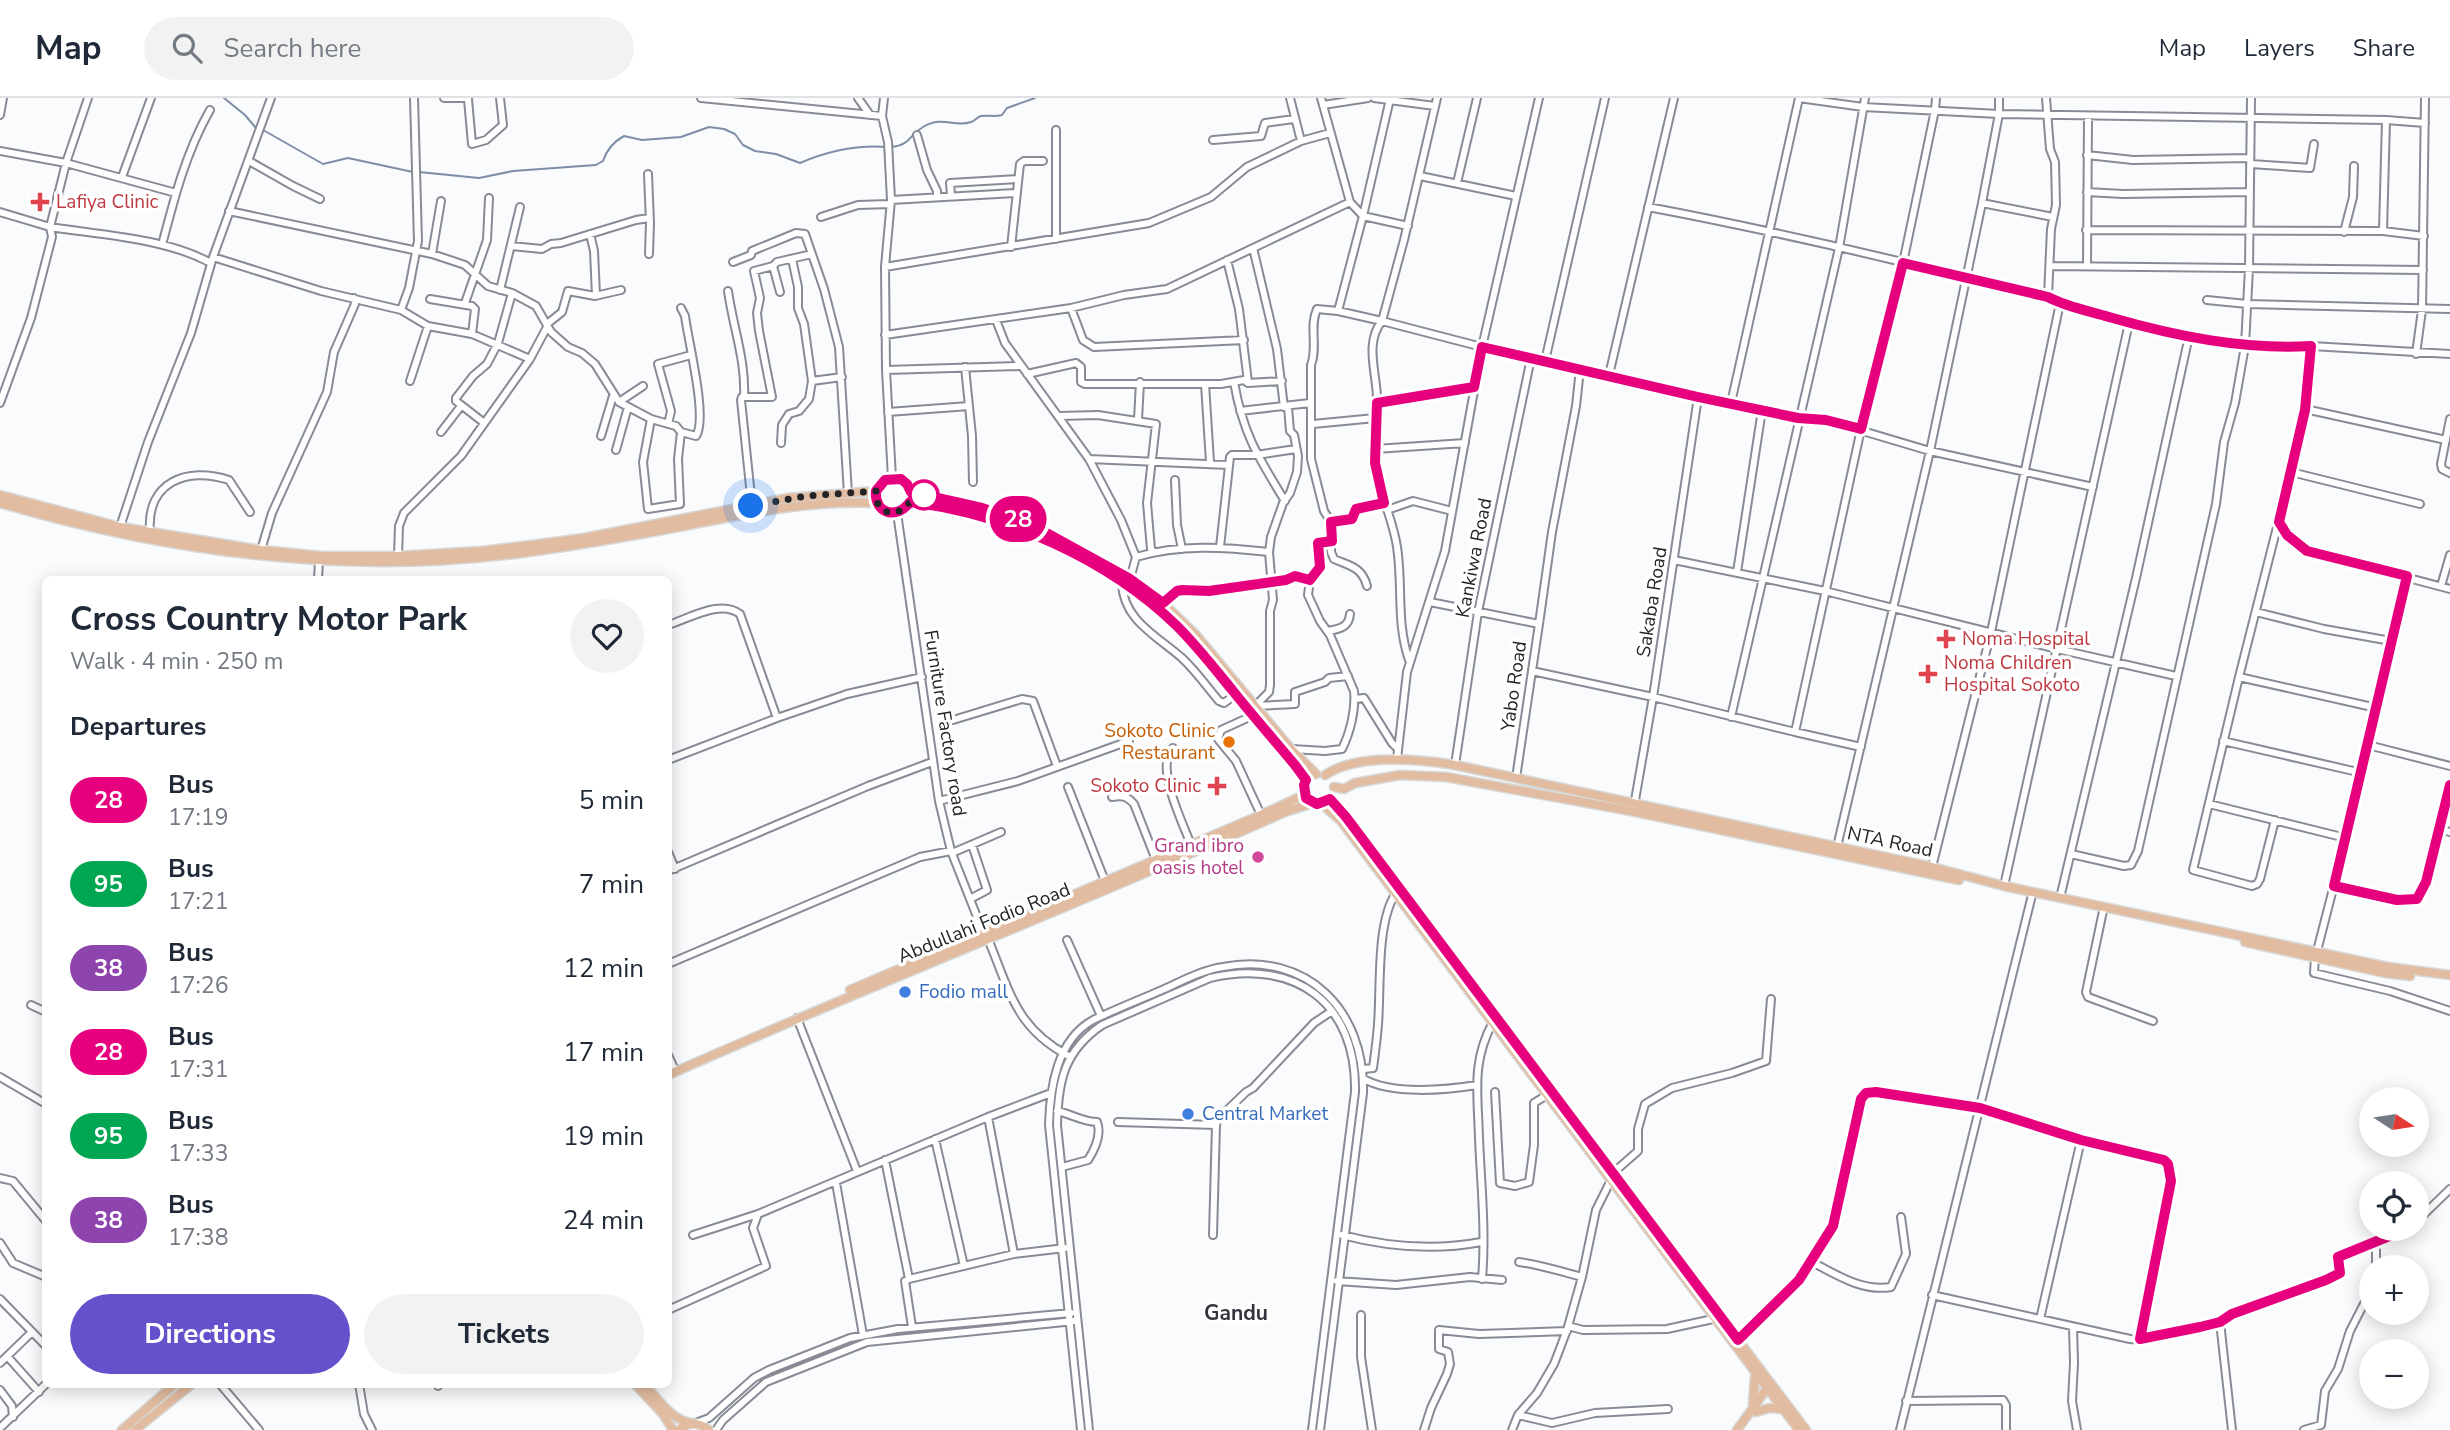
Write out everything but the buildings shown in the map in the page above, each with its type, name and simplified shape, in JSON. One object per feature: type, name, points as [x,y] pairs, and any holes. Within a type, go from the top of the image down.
[{"type":"main road","points":[[892,478],[901,479],[911,492],[910,502],[905,510],[897,513],[885,512],[877,503],[876,491],[885,480],[892,478]]},
{"type":"main road","points":[[0,495],[120,527],[261,550],[321,556],[398,556],[482,551],[545,543],[800,497],[876,491]]},
{"type":"main road","points":[[911,492],[982,508],[1030,524],[1163,603],[1196,635],[1306,780],[1304,795],[1322,802],[1341,821],[1612,1177],[1713,1319],[1755,1373],[1806,1430]]},
{"type":"main road","points":[[0,503],[130,537],[279,559],[426,561],[498,555],[638,534],[791,505],[846,501],[877,503]]},
{"type":"main road","points":[[910,502],[939,506],[1010,524],[1126,580],[1177,626],[1235,695],[1320,775],[1329,778],[1334,788],[1322,802]]},
{"type":"main road","name":"NTA Road","points":[[1320,775],[1383,759],[1455,765],[1633,808],[2103,911],[2316,954],[2450,977]]},
{"type":"main road","points":[[1306,780],[1320,775]]},
{"type":"main road","name":"NTA Road","points":[[1334,788],[1344,789],[1355,783],[1400,775],[1446,777],[1633,808],[1932,867],[2004,886],[2316,954]]},
{"type":"main road","name":"Abdullahi Fodio Road","points":[[672,1070],[1304,795]]},
{"type":"main road","points":[[1322,802],[1738,1340],[1782,1409],[1799,1430]]},
{"type":"main road","name":"Abdullahi Fodio Road","points":[[672,1070],[985,935],[1285,812],[1322,802]]},
{"type":"main road","points":[[1742,1430],[1754,1410],[1755,1373]]},
{"type":"main road","points":[[122,1430],[170,1388]]},
{"type":"main road","points":[[135,1430],[187,1388]]},
{"type":"main road","points":[[639,1388],[663,1414],[673,1430]]},
{"type":"main road","points":[[648,1388],[685,1423],[694,1423],[709,1430]]},
{"type":"main road","points":[[1737,1430],[1771,1389]]},
{"type":"main road","points":[[1754,1410],[1782,1409]]},
{"type":"main road","points":[[679,1430],[694,1423]]},
{"type":"street","points":[[0,115],[3,98]]},
{"type":"street","points":[[0,403],[31,318],[52,237],[50,227],[66,163],[88,98]]},
{"type":"street","points":[[122,177],[151,98]]},
{"type":"street","points":[[120,527],[148,442],[191,333],[212,260],[271,98]]},
{"type":"street","points":[[401,310],[410,288],[417,252],[414,98]]},
{"type":"street","points":[[444,98],[468,99],[472,144],[486,141],[503,125],[500,98]]},
{"type":"street","points":[[701,98],[882,116]]},
{"type":"street","points":[[858,98],[870,115]]},
{"type":"street","points":[[885,98],[882,116],[888,142],[890,202],[885,267],[885,335],[892,478]]},
{"type":"street","points":[[1290,98],[1301,141]]},
{"type":"street","points":[[1368,98],[1322,102],[1350,202],[1363,216],[1408,226]]},
{"type":"street","points":[[1374,98],[1435,106]]},
{"type":"street","points":[[1409,662],[1401,619],[1397,544],[1375,463],[1377,403],[1372,365],[1375,332],[1381,321],[1408,226],[1436,98]]},
{"type":"street","points":[[1457,183],[1477,98]]},
{"type":"street","points":[[1397,759],[1409,662],[1445,551],[1482,347],[1539,98]]},
{"type":"street","points":[[1545,361],[1605,98]]},
{"type":"street","points":[[1609,375],[1674,98]]},
{"type":"street","points":[[1731,402],[1799,98],[1863,107],[1999,114],[2386,120],[2425,123]]},
{"type":"street","points":[[1731,717],[1839,248],[1865,98]]},
{"type":"street","points":[[1795,732],[1861,429],[1903,263],[1936,98]]},
{"type":"street","points":[[1837,847],[1930,451],[1982,203],[1999,114],[1999,98]]},
{"type":"street","points":[[2046,98],[2050,149],[2055,162],[2056,205],[2048,297]]},
{"type":"street","points":[[2071,854],[2124,866],[2131,865],[2136,859],[2216,505],[2224,442],[2235,404],[2245,346],[2249,268],[2251,98]]},
{"type":"street","points":[[2416,354],[2422,310],[2425,98]]},
{"type":"street","points":[[1338,311],[1390,99]]},
{"type":"street","points":[[162,245],[176,192],[198,131],[210,110]]},
{"type":"street","points":[[2087,267],[2088,117]]},
{"type":"street","points":[[1213,140],[1261,136],[1265,123],[1294,119]]},
{"type":"street","points":[[2384,231],[2386,120]]},
{"type":"street","points":[[1055,130],[1056,239]]},
{"type":"street","points":[[885,267],[1149,223],[1211,197],[1247,167],[1301,141],[1330,133]]},
{"type":"street","points":[[917,135],[937,197]]},
{"type":"street","points":[[2087,155],[2133,160],[2251,161],[2310,168],[2314,144]]},
{"type":"street","points":[[0,151],[66,163],[176,192]]},
{"type":"street","points":[[249,161],[320,199]]},
{"type":"street","points":[[1011,247],[1015,193],[1021,162],[1043,161]]},
{"type":"street","points":[[2344,232],[2353,197],[2354,166]]},
{"type":"street","points":[[648,174],[649,254]]},
{"type":"street","points":[[1420,176],[1516,196]]},
{"type":"street","points":[[951,195],[950,183],[1018,179]]},
{"type":"street","points":[[2087,192],[2250,192]]},
{"type":"street","points":[[821,217],[858,205],[951,195],[1015,193]]},
{"type":"street","points":[[430,299],[461,306],[465,303],[488,234],[489,198]]},
{"type":"street","points":[[432,254],[441,201]]},
{"type":"street","points":[[885,335],[1071,308],[1124,295],[1167,289],[1350,202]]},
{"type":"street","points":[[1982,203],[2053,217]]},
{"type":"street","points":[[500,290],[520,207]]},
{"type":"street","points":[[1648,207],[1965,277],[2048,297],[2129,323],[2189,336],[2245,346],[2311,346],[2450,354]]},
{"type":"street","points":[[229,211],[432,254],[465,265],[488,286],[512,293],[536,306],[547,326],[568,347],[589,358],[616,399],[651,419],[696,436],[700,429],[698,385],[685,316],[681,308]]},
{"type":"street","points":[[0,212],[50,227],[162,245],[354,301],[366,301],[401,310],[428,326],[472,334],[530,359]]},
{"type":"street","points":[[511,246],[542,249],[551,244],[649,218]]},
{"type":"street","points":[[2086,230],[2384,231],[2424,236]]},
{"type":"street","points":[[733,262],[751,255],[752,251],[800,232],[805,234],[824,289],[839,347],[848,494]]},
{"type":"street","points":[[590,234],[596,295]]},
{"type":"street","points":[[1253,248],[1278,349],[1284,407],[1287,407],[1290,431],[1294,435],[1298,456],[1297,472],[1271,537],[1269,552],[1273,600],[1270,611],[1270,685],[1269,692],[1255,711]]},
{"type":"street","points":[[744,397],[772,397],[759,331],[757,313],[760,298],[753,273],[777,262],[812,254]]},
{"type":"street","points":[[781,443],[782,425],[789,414],[799,411],[809,399],[812,382],[792,259]]},
{"type":"street","points":[[1227,260],[1244,340],[1248,383]]},
{"type":"street","points":[[773,266],[780,292]]},
{"type":"street","points":[[2050,266],[2423,270]]},
{"type":"street","points":[[398,556],[399,526],[404,513],[461,456],[530,359],[547,326],[562,312],[568,291],[596,295],[621,290]]},
{"type":"street","points":[[727,292],[740,349],[744,397],[741,400],[742,415],[751,506]]},
{"type":"street","points":[[484,422],[461,406],[456,398],[473,376],[487,364],[498,344],[512,293]]},
{"type":"street","points":[[2207,300],[2247,304],[2450,309]]},
{"type":"street","points":[[261,550],[272,513],[327,392],[334,352],[354,301]]},
{"type":"street","points":[[465,303],[474,309],[472,334]]},
{"type":"street","points":[[1932,867],[1991,632],[2060,303]]},
{"type":"street","points":[[1071,308],[1083,340],[1094,347],[1244,340]]},
{"type":"street","points":[[1367,586],[1359,570],[1351,564],[1334,559],[1331,552],[1331,522],[1324,510],[1311,459],[1313,424],[1310,403],[1314,312],[1317,309],[1338,311],[1698,397],[1798,418],[1826,420],[1930,451],[2093,487]]},
{"type":"street","points":[[996,320],[1005,343],[1088,459],[1121,520],[1136,557],[1135,567],[1126,580],[1127,608],[1137,620],[1184,660],[1219,701],[1224,702],[1235,695]]},
{"type":"street","points":[[2004,886],[2129,323]]},
{"type":"street","points":[[410,381],[428,326]]},
{"type":"street","points":[[2060,898],[2189,336]]},
{"type":"street","points":[[2275,820],[2257,884],[2252,886],[2196,873],[2192,867],[2291,472],[2305,410],[2311,346]]},
{"type":"street","points":[[668,424],[671,411],[658,365],[691,355]]},
{"type":"street","name":"Kankiwa Road","points":[[1455,765],[1478,612],[1531,358]]},
{"type":"street","points":[[1027,374],[1076,363],[1081,367],[1082,382],[1085,384],[1282,381]]},
{"type":"street","points":[[886,370],[1020,366]]},
{"type":"street","points":[[965,367],[972,436],[973,482]]},
{"type":"street","points":[[1539,624],[1580,369]]},
{"type":"street","points":[[812,382],[842,377]]},
{"type":"street","points":[[1234,382],[1245,430],[1256,455],[1285,501]]},
{"type":"street","points":[[1138,420],[1140,383]]},
{"type":"street","points":[[1205,384],[1210,463]]},
{"type":"street","points":[[601,436],[616,399],[643,386]]},
{"type":"street","points":[[1377,403],[1474,387]]},
{"type":"street","name":"Sakaba Road","points":[[1633,808],[1653,697],[1698,397]]},
{"type":"street","points":[[1240,411],[1310,403]]},
{"type":"street","points":[[441,432],[461,406]]},
{"type":"street","points":[[888,412],[969,406]]},
{"type":"street","points":[[616,450],[628,407]]},
{"type":"street","points":[[1737,572],[1762,410]]},
{"type":"street","points":[[2305,410],[2446,440]]},
{"type":"street","points":[[1059,416],[1098,415],[1156,424],[1147,503],[1151,549],[1154,552]]},
{"type":"street","points":[[1313,424],[1375,418]]},
{"type":"street","points":[[651,419],[643,462],[648,509],[680,504],[678,459],[681,432]]},
{"type":"street","points":[[2450,419],[2441,464],[2442,469],[2450,473]]},
{"type":"street","points":[[1375,449],[1465,443]]},
{"type":"street","points":[[1220,547],[1229,465],[1233,455],[1256,455],[1296,449]]},
{"type":"street","points":[[1088,459],[1229,465]]},
{"type":"street","points":[[2291,472],[2420,504]]},
{"type":"street","points":[[150,532],[150,514],[155,496],[178,478],[209,476],[229,480],[250,512]]},
{"type":"street","points":[[1175,480],[1177,525],[1182,549]]},
{"type":"street","points":[[1331,522],[1352,519],[1356,509],[1413,501],[1452,511]]},
{"type":"street","name":"Furniture Factory road","points":[[897,513],[932,762],[951,852],[1016,1008],[1034,1033],[1067,1055]]},
{"type":"street","points":[[2279,522],[2287,535],[2307,551],[2450,589]]},
{"type":"street","points":[[1332,541],[1318,543],[1320,567],[1310,580],[1308,595],[1320,621],[1328,631],[1355,698],[1340,768]]},
{"type":"street","points":[[1136,557],[1154,552],[1220,547],[1269,552]]},
{"type":"street","points":[[2441,586],[2450,555]]},
{"type":"street","points":[[1674,560],[1825,591],[2176,676]]},
{"type":"street","points":[[318,576],[319,561]]},
{"type":"street","points":[[1163,603],[1182,590],[1209,591],[1290,580],[1295,576],[1310,580]]},
{"type":"street","points":[[2407,576],[2362,773],[2316,954],[2314,973],[2390,990],[2450,1011]]},
{"type":"street","name":"Yabo Road","points":[[1430,602],[1539,624],[1516,778]]},
{"type":"street","points":[[672,624],[717,607],[728,607],[737,611],[777,718]]},
{"type":"street","points":[[2256,612],[2324,629],[2391,641]]},
{"type":"street","points":[[1328,631],[1344,627],[1350,620],[1350,614]]},
{"type":"street","points":[[1532,671],[1861,747]]},
{"type":"street","points":[[1261,816],[1236,761],[1218,739],[1221,730],[1255,711],[1295,704],[1295,692],[1325,682],[1329,678],[1348,676]]},
{"type":"street","points":[[672,758],[847,694],[922,677]]},
{"type":"street","points":[[2239,677],[2377,708]]},
{"type":"street","points":[[1355,698],[1364,698],[1397,748]]},
{"type":"street","points":[[953,720],[1022,699],[1033,701],[1057,766]]},
{"type":"street","points":[[939,801],[993,789],[1129,741]]},
{"type":"street","points":[[2223,741],[2362,773]]},
{"type":"street","points":[[2368,745],[2450,766]]},
{"type":"street","points":[[1173,748],[1169,752],[1165,772],[1191,845]]},
{"type":"street","points":[[1291,749],[1342,749]]},
{"type":"street","points":[[672,870],[868,786],[932,762]]},
{"type":"street","points":[[2334,886],[2397,900],[2417,899],[2426,882],[2450,785]]},
{"type":"street","points":[[1068,787],[1105,881]]},
{"type":"street","points":[[1112,797],[1129,798],[1134,804],[1157,860]]},
{"type":"street","points":[[2209,804],[2346,838]]},
{"type":"street","points":[[2439,829],[2450,832]]},
{"type":"street","points":[[672,962],[920,857],[951,852],[1001,832]]},
{"type":"street","points":[[970,899],[987,888],[972,845]]},
{"type":"street","points":[[1364,1069],[1373,1068],[1384,921],[1388,904],[1396,893]]},
{"type":"street","points":[[1900,1430],[2032,895]]},
{"type":"street","points":[[2103,911],[2086,992],[2088,997],[2153,1021]]},
{"type":"street","points":[[1067,940],[1101,1016]]},
{"type":"street","points":[[1073,1313],[1071,1247],[1058,1111],[1060,1082],[1067,1055],[1102,1025],[1210,969],[1260,964],[1294,973],[1324,988],[1342,1012],[1359,1044],[1364,1069],[1312,1430]]},
{"type":"street","points":[[1089,1430],[1062,1248],[1049,1125],[1053,1080],[1080,1029],[1101,1016],[1177,987],[1218,976],[1260,972],[1291,980],[1318,995],[1332,1011],[1352,1047],[1356,1069],[1341,1235]]},
{"type":"street","points":[[1512,1430],[1518,1415],[1537,1393],[1554,1364],[1582,1277],[1596,1210],[1612,1177],[1638,1151],[1639,1129],[1645,1104],[1672,1088],[1732,1073],[1766,1061],[1771,999]]},
{"type":"street","points":[[31,1005],[42,1010]]},
{"type":"street","points":[[1213,1235],[1216,1125],[1219,1119],[1253,1088],[1314,1023],[1332,1011]]},
{"type":"street","points":[[797,1018],[857,1171]]},
{"type":"street","points":[[1482,1279],[1483,1230],[1476,1071],[1483,1041],[1493,1022]]},
{"type":"street","points":[[0,1077],[42,1102]]},
{"type":"street","points":[[1364,1079],[1375,1085],[1419,1089],[1477,1085]]},
{"type":"street","points":[[1738,1340],[1799,1280],[1833,1226],[1861,1099],[1866,1093],[1876,1092],[1980,1108],[2081,1140],[2164,1160],[2170,1171],[2171,1181],[2140,1339]]},
{"type":"street","points":[[693,1235],[758,1214],[1051,1093]]},
{"type":"street","points":[[1495,1093],[1500,1183],[1504,1186],[1528,1182],[1534,1145],[1534,1103],[1547,1095]]},
{"type":"street","points":[[1058,1111],[1089,1122],[1097,1122],[1100,1128],[1094,1150],[1088,1160],[1062,1167]]},
{"type":"street","points":[[988,1117],[1014,1254]]},
{"type":"street","points":[[1118,1122],[1216,1125]]},
{"type":"street","points":[[935,1139],[964,1266]]},
{"type":"street","points":[[2040,1320],[2081,1140]]},
{"type":"street","points":[[885,1160],[909,1279]]},
{"type":"street","points":[[0,1178],[13,1181],[42,1216]]},
{"type":"street","points":[[836,1183],[863,1335]]},
{"type":"street","points":[[2429,1209],[2450,1189]]},
{"type":"street","points":[[672,1308],[766,1266],[753,1228],[758,1214]]},
{"type":"street","points":[[1810,1261],[1843,1278],[1876,1290],[1891,1287],[1906,1254],[1901,1217]]},
{"type":"street","points":[[1341,1235],[1367,1242],[1410,1247],[1447,1247],[1481,1242]]},
{"type":"street","points":[[1932,1295],[2073,1327],[2140,1339],[2220,1322],[2232,1314],[2288,1296],[2340,1273],[2338,1257],[2380,1241]]},
{"type":"street","points":[[0,1243],[13,1263],[42,1275]]},
{"type":"street","points":[[2376,1243],[2376,1255]]},
{"type":"street","points":[[912,1327],[905,1281],[1014,1254],[1071,1247]]},
{"type":"street","points":[[1519,1262],[1546,1265],[1582,1277]]},
{"type":"street","points":[[1335,1281],[1396,1285],[1470,1277],[1502,1280]]},
{"type":"street","points":[[1320,1430],[1335,1281]]},
{"type":"street","points":[[0,1299],[42,1342]]},
{"type":"street","points":[[694,1423],[709,1418],[754,1378],[769,1370],[863,1335],[912,1327],[1073,1313]]},
{"type":"street","points":[[2304,1430],[2321,1425],[2325,1391],[2338,1368],[2359,1313]]},
{"type":"street","points":[[1361,1315],[1360,1357],[1372,1430]]},
{"type":"street","points":[[1424,1430],[1450,1364],[1448,1352],[1439,1349],[1439,1330],[1479,1334],[1567,1328],[1667,1329],[1713,1319]]},
{"type":"street","points":[[716,1430],[723,1420],[766,1382],[867,1342],[1074,1321]]},
{"type":"street","points":[[1074,1321],[1081,1430]]},
{"type":"street","points":[[2220,1322],[2232,1430]]},
{"type":"street","points":[[2073,1327],[2071,1401],[2077,1430]]},
{"type":"street","points":[[0,1363],[32,1332]]},
{"type":"street","points":[[7,1356],[39,1392]]},
{"type":"street","points":[[0,1428],[43,1388]]},
{"type":"street","points":[[223,1388],[259,1430]]},
{"type":"street","points":[[360,1388],[364,1415],[372,1430]]},
{"type":"street","points":[[0,1390],[12,1406],[13,1417]]},
{"type":"street","points":[[1906,1401],[2003,1401],[2006,1405],[2006,1430]]},
{"type":"street","points":[[1518,1415],[1552,1423],[1595,1413],[1668,1409]]},
{"type":"waterway","points":[[224,98],[256,128]]},
{"type":"waterway","points":[[891,147],[902,144],[930,124],[960,124],[981,116],[1002,115],[1007,108],[1035,98]]},
{"type":"waterway","points":[[419,172],[479,178],[513,171],[596,165],[603,161],[614,143],[624,136],[642,140],[681,137],[709,127],[735,134],[743,145],[755,151],[776,154],[800,163],[842,150],[886,147]]},
{"type":"waterway","points":[[263,130],[323,164],[348,158],[413,172]]},
{"type":"bus line","name":"28","points":[[2380,1241],[2338,1257],[2340,1273],[2288,1296],[2232,1314],[2220,1322],[2143,1340],[2140,1339],[2171,1181],[2168,1164],[2164,1160],[2081,1140],[1980,1108],[1876,1092],[1866,1093],[1861,1099],[1833,1226],[1799,1280],[1738,1340],[1346,817],[1330,799],[1317,804],[1306,798],[1306,780],[1295,765],[1177,626],[1131,587],[1075,555],[1010,524],[939,506],[910,502],[905,510],[897,513],[885,512],[877,503],[876,491],[885,480],[901,479],[911,492],[982,508],[1030,524],[1130,579],[1163,603],[1182,590],[1209,591],[1290,580],[1295,576],[1310,580],[1320,567],[1318,543],[1332,541],[1331,522],[1348,521],[1352,519],[1356,509],[1384,503],[1375,463],[1377,403],[1474,387],[1482,347],[1698,397],[1861,429],[1903,263],[2048,297],[2129,323],[2189,336],[2245,346],[2311,346],[2305,410],[2279,522],[2287,535],[2307,551],[2407,576],[2334,886],[2397,900],[2417,899],[2426,882],[2450,785]]},
{"type":"place","name":"Lafiya Clinic","points":[[40,202]]},
{"type":"place","name":"Noma Hospital","points":[[1946,639]]},
{"type":"place","name":"Noma Children Hospital Sokoto","points":[[1928,674]]},
{"type":"place","name":"Sokoto Clinic Restaurant","points":[[1229,742]]},
{"type":"place","name":"Sokoto Clinic","points":[[1217,786]]},
{"type":"place","name":"Grand ibro oasis hotel","points":[[1258,857]]},
{"type":"place","name":"Fodio mall","points":[[905,992]]},
{"type":"place","name":"Central Market","points":[[1188,1114]]},
{"type":"district","name":"Gandu","points":[[1236,1313]]},
{"type":"route","points":[[751,506],[788,498],[876,491],[877,503],[885,512],[897,513],[905,510],[910,502],[924,504],[924,495]]}]
